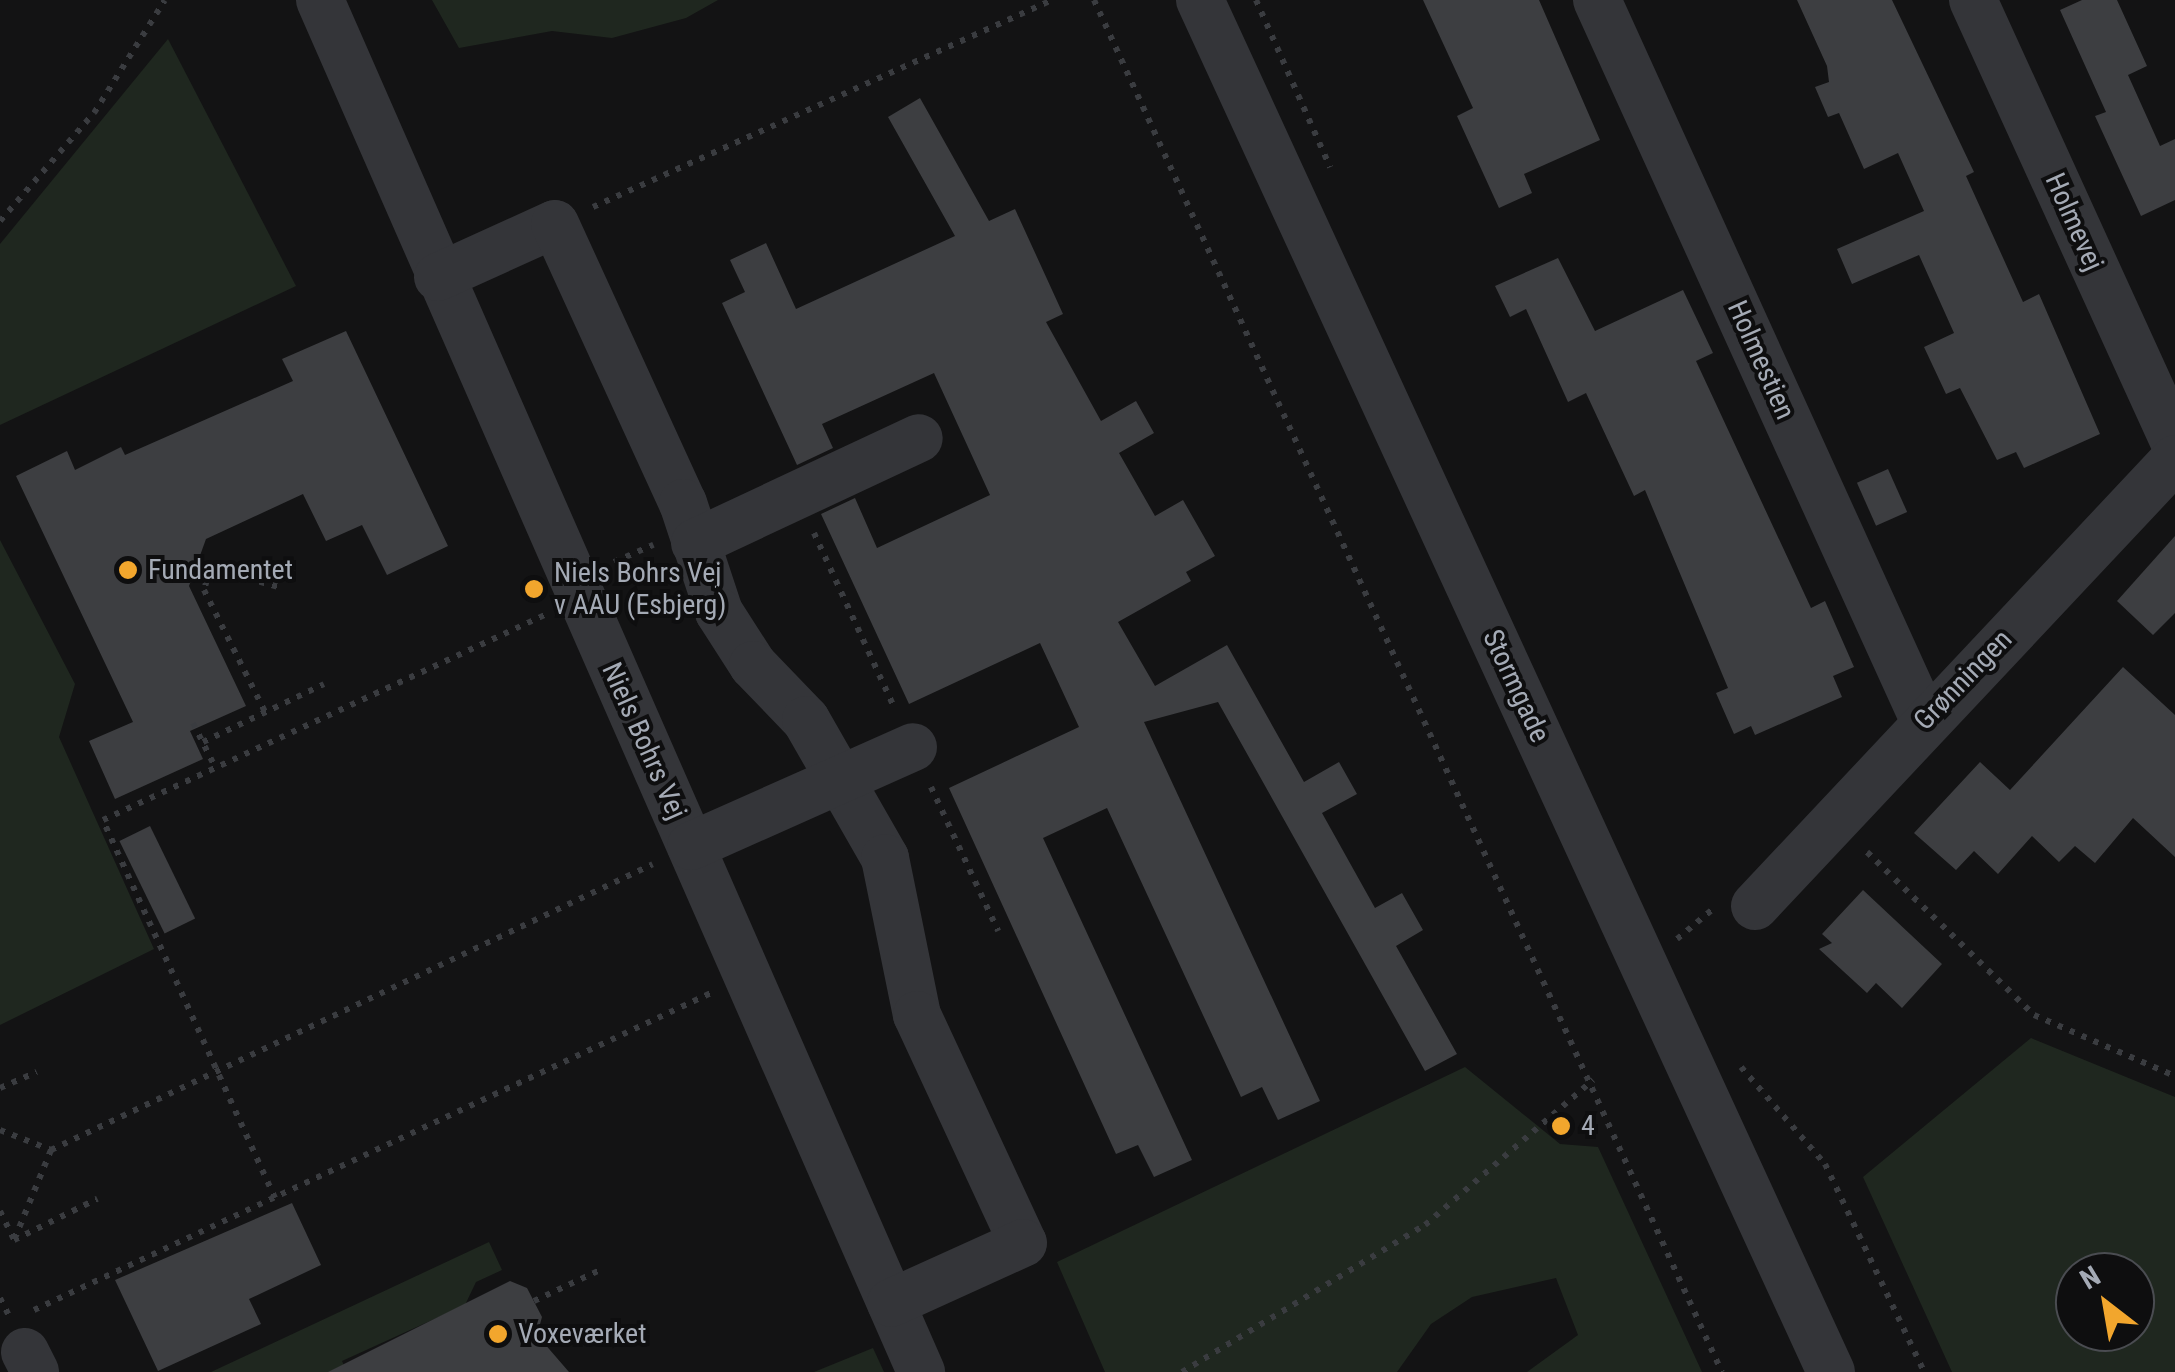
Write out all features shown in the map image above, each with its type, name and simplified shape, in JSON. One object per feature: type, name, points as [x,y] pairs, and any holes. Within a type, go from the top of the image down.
[{"type":"street","name":"Niels Bohrs Vej","points":[[320,0],[438,277],[921,1372]]},
{"type":"street","name":"Stormgade","points":[[1200,0],[1831,1372]]},
{"type":"street","name":"Holmestien","points":[[1597,0],[1924,720]]},
{"type":"street","name":"Holmevej","points":[[1973,0],[2175,444]]},
{"type":"street","points":[[438,277],[555,224],[693,536],[718,612],[753,666],[806,720],[885,858],[917,1015],[1023,1243],[891,1304]]},
{"type":"street","points":[[693,536],[919,438]]},
{"type":"street","name":"Grønningen","points":[[1754,906],[1924,720],[2175,459]]},
{"type":"street","points":[[691,846],[913,747]]},
{"type":"path","points":[[0,221],[94,113],[165,0]]},
{"type":"path","points":[[555,224],[1052,0]]},
{"type":"path","points":[[1094,0],[1592,1080],[1722,1372]]},
{"type":"path","points":[[1256,0],[1336,182]]},
{"type":"path","points":[[276,1198],[103,820],[581,598],[610,564],[693,536]]},
{"type":"path","points":[[197,564],[279,587]]},
{"type":"path","points":[[210,568],[204,590],[265,712]]},
{"type":"path","points":[[202,742],[324,684]]},
{"type":"path","points":[[193,723],[215,766]]},
{"type":"path","points":[[1834,819],[2034,1014],[2175,1076]]},
{"type":"path","points":[[14,1240],[51,1150],[691,846]]},
{"type":"path","points":[[1664,925],[1672,944]]},
{"type":"path","points":[[30,1346],[276,1198],[749,976]]},
{"type":"path","points":[[1730,1056],[1826,1164],[1924,1372]]},
{"type":"path","points":[[0,1088],[37,1072]]},
{"type":"path","points":[[1182,1372],[1425,1225],[1592,1080]]},
{"type":"path","points":[[0,1130],[51,1150]]},
{"type":"path","points":[[14,1240],[98,1200]]},
{"type":"path","points":[[0,1211],[14,1240]]},
{"type":"path","points":[[534,1302],[598,1271]]},
{"type":"shaded area","points":[[432,0],[718,0],[686,18],[612,38],[552,31],[459,48]]},
{"type":"shaded area","points":[[168,39],[296,286],[0,425],[0,244]]},
{"type":"shaded area","points":[[0,540],[75,684],[59,737],[154,949],[0,1025]]},
{"type":"shaded area","points":[[2031,1038],[2175,1097],[2175,1372],[1952,1372],[1863,1177]]},
{"type":"shaded area","points":[[1465,1067],[1560,1144],[1598,1147],[1702,1372],[1527,1372],[1578,1335],[1556,1278],[1472,1297],[1431,1324],[1397,1372],[1105,1372],[1057,1262]]},
{"type":"shaded area","points":[[489,1242],[502,1270],[476,1282],[465,1305],[342,1361],[347,1372],[211,1372]]},
{"type":"shaded area","points":[[873,1348],[884,1372],[814,1372]]},
{"type":"building","points":[[1423,0],[1539,0],[1600,140],[1524,174],[1532,193],[1499,208],[1457,116],[1473,108]]},
{"type":"building","points":[[1797,0],[1892,0],[1974,172],[1966,176],[2023,302],[2039,294],[2100,434],[2024,468],[2016,452],[1997,460],[1960,388],[1946,394],[1924,347],[1954,333],[1919,255],[1852,284],[1837,249],[1924,211],[1898,153],[1864,169],[1839,113],[1828,117],[1815,87],[1829,82],[1827,66]]},
{"type":"building","points":[[2082,0],[2117,0],[2147,66],[2128,75],[2160,146],[2175,139],[2175,200],[2141,216],[2095,116],[2106,112],[2060,10]]},
{"type":"building","points":[[920,98],[989,221],[1015,209],[1063,314],[1046,322],[1101,421],[1136,401],[1154,433],[1119,453],[1155,516],[1183,500],[1215,556],[1186,572],[1191,581],[1118,622],[1155,686],[1227,645],[1304,782],[1339,762],[1357,794],[1322,813],[1375,908],[1402,893],[1423,930],[1396,946],[1457,1054],[1425,1071],[1218,702],[1144,722],[1320,1101],[1278,1120],[1262,1087],[1241,1097],[1107,808],[1043,838],[1192,1160],[1154,1177],[1138,1145],[1116,1154],[949,788],[1079,727],[1040,643],[909,704],[821,514],[855,498],[877,548],[990,495],[934,373],[822,424],[833,448],[797,465],[722,303],[745,292],[730,260],[766,243],[796,309],[955,236],[888,117]]},
{"type":"building","points":[[1558,258],[1595,331],[1683,290],[1713,353],[1696,361],[1811,608],[1825,601],[1854,667],[1833,676],[1842,697],[1755,735],[1751,726],[1734,734],[1716,693],[1728,688],[1645,490],[1634,496],[1586,393],[1568,402],[1526,309],[1510,317],[1495,286]]},
{"type":"building","name":"Fundamentet","points":[[346,331],[448,546],[387,575],[362,525],[326,541],[303,494],[206,539],[189,586],[246,706],[190,731],[203,759],[115,799],[89,741],[133,722],[16,476],[67,451],[75,470],[121,447],[125,455],[293,381],[282,359]]},
{"type":"building","points":[[1888,469],[1907,512],[1876,526],[1857,483]]},
{"type":"building","points":[[2175,536],[2175,613],[2153,635],[2117,601]]},
{"type":"building","points":[[2123,667],[2175,715],[2175,857],[2133,818],[2095,863],[2075,846],[2059,862],[2032,836],[1998,874],[1974,851],[1956,870],[1914,833],[1980,762],[2010,790]]},
{"type":"building","points":[[150,826],[195,919],[165,933],[119,841]]},
{"type":"building","points":[[1863,890],[1942,964],[1902,1008],[1876,983],[1867,993],[1819,949],[1832,943],[1822,934]]},
{"type":"building","points":[[292,1203],[321,1265],[249,1299],[261,1324],[158,1371],[115,1280]]},
{"type":"building","points":[[510,1281],[527,1288],[542,1317],[537,1335],[569,1372],[328,1372]]},
{"type":"place","name":"Fundamentet","points":[[128,570]]},
{"type":"place","name":"Niels Bohrs Vej v AAU (Esbjerg)","points":[[534,589]]},
{"type":"place","name":"4","points":[[1561,1126]]},
{"type":"place","name":"Voxeværket","points":[[498,1334]]}]
